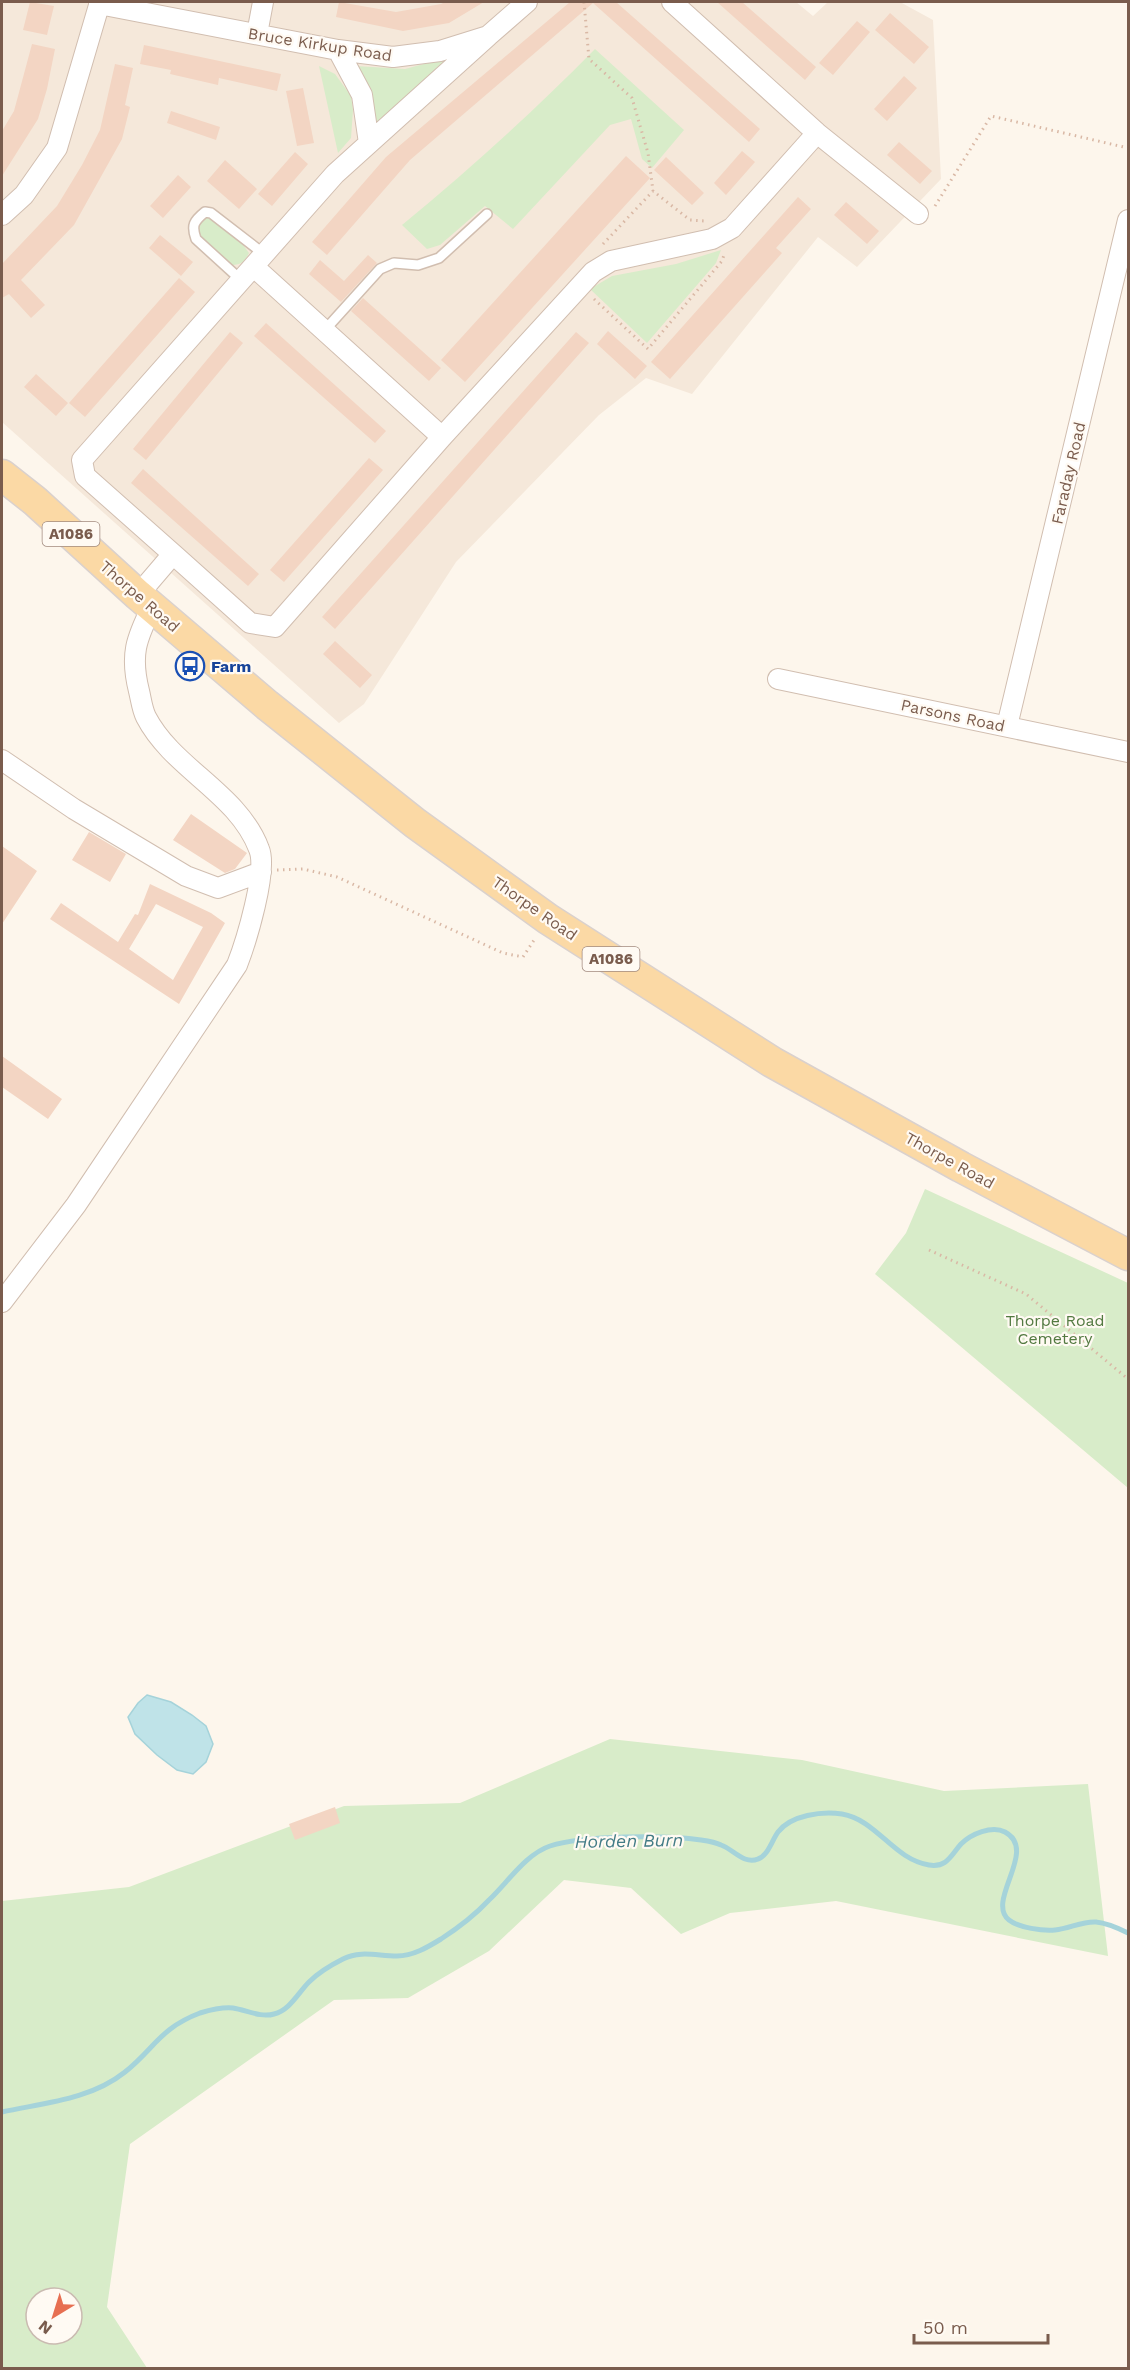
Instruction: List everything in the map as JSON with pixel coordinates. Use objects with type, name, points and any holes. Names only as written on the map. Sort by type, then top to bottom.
[{"type":"main road","name":"Thorpe Road","points":[[2,475],[35,501],[145,601],[267,705],[416,823],[548,919],[772,1062],[961,1167],[1128,1255]]},
{"type":"street","points":[[257,34],[263,2]]},
{"type":"street","name":"Bruce Kirkup Road","points":[[100,3],[338,50],[393,57],[440,51],[488,36],[527,2]]},
{"type":"street","points":[[672,2],[817,133],[918,214]]},
{"type":"street","points":[[2,215],[24,195],[57,148],[100,3]]},
{"type":"street","points":[[488,36],[335,174],[82,460],[85,476],[250,623],[275,627],[442,437],[586,279],[611,261],[712,239],[732,228],[817,133]]},
{"type":"street","points":[[338,50],[362,95],[369,143]]},
{"type":"street","name":"Faraday Road","points":[[1007,726],[1128,220]]},
{"type":"street","points":[[253,267],[442,437]]},
{"type":"street","points":[[2,1302],[76,1205],[237,965],[246,942],[261,872],[260,850],[244,823],[222,798],[161,741],[145,715],[137,683],[135,647],[145,601],[173,554]]},
{"type":"street","name":"Parsons Road","points":[[778,679],[1128,752]]},
{"type":"street","points":[[2,760],[74,808],[186,876],[218,888],[261,872]]},
{"type":"lane","points":[[204,212],[211,213],[253,267],[196,239],[192,230],[194,221],[204,212]]},
{"type":"lane","points":[[324,331],[380,269],[394,263],[418,265],[439,258],[487,214]]},
{"type":"path","points":[[584,2],[589,59],[632,98],[648,153],[653,191],[690,220],[719,221],[732,228],[722,261],[648,349],[586,279],[589,259],[653,191]]},
{"type":"path","points":[[918,214],[928,217],[991,116],[1128,148]]},
{"type":"path","points":[[261,872],[303,869],[337,877],[503,953],[523,957],[548,919]]},
{"type":"path","points":[[929,1250],[1026,1294],[1128,1379]]},
{"type":"shaded area","points":[[2,2],[796,2],[813,16],[828,2],[900,2],[933,20],[941,179],[857,267],[818,237],[692,394],[646,378],[599,415],[456,562],[364,704],[339,723],[2,422]]},
{"type":"green space","points":[[595,49],[684,130],[652,168],[642,159],[631,119],[610,125],[513,229],[485,206],[440,245],[427,249],[402,225],[501,140]]},
{"type":"green space","points":[[450,57],[377,122],[369,91],[356,66],[405,69]]},
{"type":"green space","points":[[319,66],[335,74],[351,96],[353,110],[351,138],[338,153]]},
{"type":"green space","points":[[210,217],[243,245],[249,253],[241,263],[230,265],[198,235],[198,221]]},
{"type":"green space","points":[[721,250],[716,263],[647,343],[590,289],[612,276],[676,264]]},
{"type":"green space","name":"Thorpe Road Cemetery","points":[[925,1189],[1128,1283],[1128,1488],[875,1274],[906,1233]]},
{"type":"green space","points":[[610,1739],[802,1760],[944,1791],[1088,1784],[1108,1956],[836,1901],[730,1913],[681,1934],[631,1888],[564,1880],[489,1951],[408,1998],[334,2000],[130,2144],[107,2307],[147,2368],[2,2368],[2,1901],[129,1887],[344,1806],[460,1803]]},
{"type":"water","points":[[147,1695],[171,1702],[206,1726],[213,1744],[206,1762],[193,1774],[177,1770],[135,1734],[128,1717]]},
{"type":"building","points":[[30,2],[54,6],[47,35],[23,30]]},
{"type":"building","points":[[339,2],[396,12],[445,2],[484,2],[449,23],[403,31],[336,17]]},
{"type":"building","points":[[570,2],[616,2],[760,129],[749,142],[593,3],[410,160],[327,255],[312,242],[386,157]]},
{"type":"building","points":[[717,2],[742,2],[816,67],[805,80]]},
{"type":"building","points":[[890,13],[929,47],[914,64],[875,30]]},
{"type":"building","points":[[857,21],[870,32],[833,75],[819,63]]},
{"type":"building","points":[[32,44],[55,49],[47,89],[38,119],[2,176],[2,131],[14,111]]},
{"type":"building","points":[[144,45],[281,74],[277,91],[219,78],[218,85],[170,74],[171,70],[140,64]]},
{"type":"building","points":[[115,64],[133,68],[125,105],[130,107],[122,139],[74,225],[21,280],[45,305],[31,318],[9,294],[2,298],[2,264],[57,206],[82,165],[100,130]]},
{"type":"building","points":[[904,76],[917,88],[887,121],[874,109]]},
{"type":"building","points":[[303,88],[314,143],[297,146],[286,91]]},
{"type":"building","points":[[171,111],[220,127],[216,140],[167,123]]},
{"type":"building","points":[[899,142],[932,171],[920,184],[887,155]]},
{"type":"building","points":[[742,151],[755,162],[726,195],[714,183]]},
{"type":"building","points":[[295,152],[308,164],[272,206],[258,194]]},
{"type":"building","points":[[626,156],[650,178],[465,382],[441,360]]},
{"type":"building","points":[[666,157],[704,193],[692,205],[654,170]]},
{"type":"building","points":[[225,160],[257,189],[239,209],[207,181]]},
{"type":"building","points":[[178,175],[191,187],[163,218],[150,206]]},
{"type":"building","points":[[798,197],[811,209],[776,248],[782,253],[670,379],[651,362]]},
{"type":"building","points":[[846,202],[879,231],[867,244],[834,215]]},
{"type":"building","points":[[160,235],[193,262],[181,276],[149,248]]},
{"type":"building","points":[[368,255],[377,263],[341,302],[309,274],[320,260],[344,281]]},
{"type":"building","points":[[179,278],[195,292],[85,417],[69,403]]},
{"type":"building","points":[[363,298],[441,368],[429,381],[351,311]]},
{"type":"building","points":[[266,323],[386,431],[375,443],[254,336]]},
{"type":"building","points":[[608,331],[647,366],[635,379],[597,344]]},
{"type":"building","points":[[230,332],[243,343],[146,460],[133,449]]},
{"type":"building","points":[[576,332],[589,343],[335,629],[322,617]]},
{"type":"building","points":[[36,374],[68,403],[56,416],[24,387]]},
{"type":"building","points":[[369,458],[383,470],[284,582],[270,570]]},
{"type":"building","points":[[143,469],[259,574],[248,586],[131,483]]},
{"type":"building","points":[[335,641],[372,675],[360,688],[323,654]]},
{"type":"building","points":[[191,814],[247,853],[235,869],[225,873],[173,840]]},
{"type":"building","points":[[89,832],[126,854],[110,882],[72,860]]},
{"type":"building","points":[[2,846],[37,871],[2,924]]},
{"type":"building","points":[[150,884],[211,913],[225,923],[179,1004],[50,919],[61,903],[118,942],[135,914],[138,915]],"holes":[[[156,904],[203,927],[173,980],[129,949]]]},
{"type":"building","points":[[2,1056],[62,1099],[48,1119],[2,1087]]},
{"type":"building","points":[[335,1807],[340,1823],[295,1840],[289,1824]]},
{"type":"waterway","name":"Horden Burn","points":[[2,2112],[66,2099],[97,2089],[125,2072],[175,2025],[200,2013],[229,2008],[259,2014],[274,2014],[285,2009],[316,1975],[343,1959],[363,1954],[403,1956],[426,1948],[472,1916],[533,1855],[550,1846],[565,1842],[625,1837],[686,1838],[716,1843],[743,1858],[753,1860],[764,1855],[784,1826],[799,1818],[834,1813],[854,1818],[865,1824],[895,1848],[916,1861],[929,1865],[940,1865],[948,1860],[970,1837],[988,1830],[1000,1830],[1014,1840],[1017,1851],[1003,1901],[1003,1912],[1009,1920],[1025,1927],[1050,1930],[1096,1922],[1128,1933]]},
{"type":"place","name":"Farm","points":[[190,666]]}]
